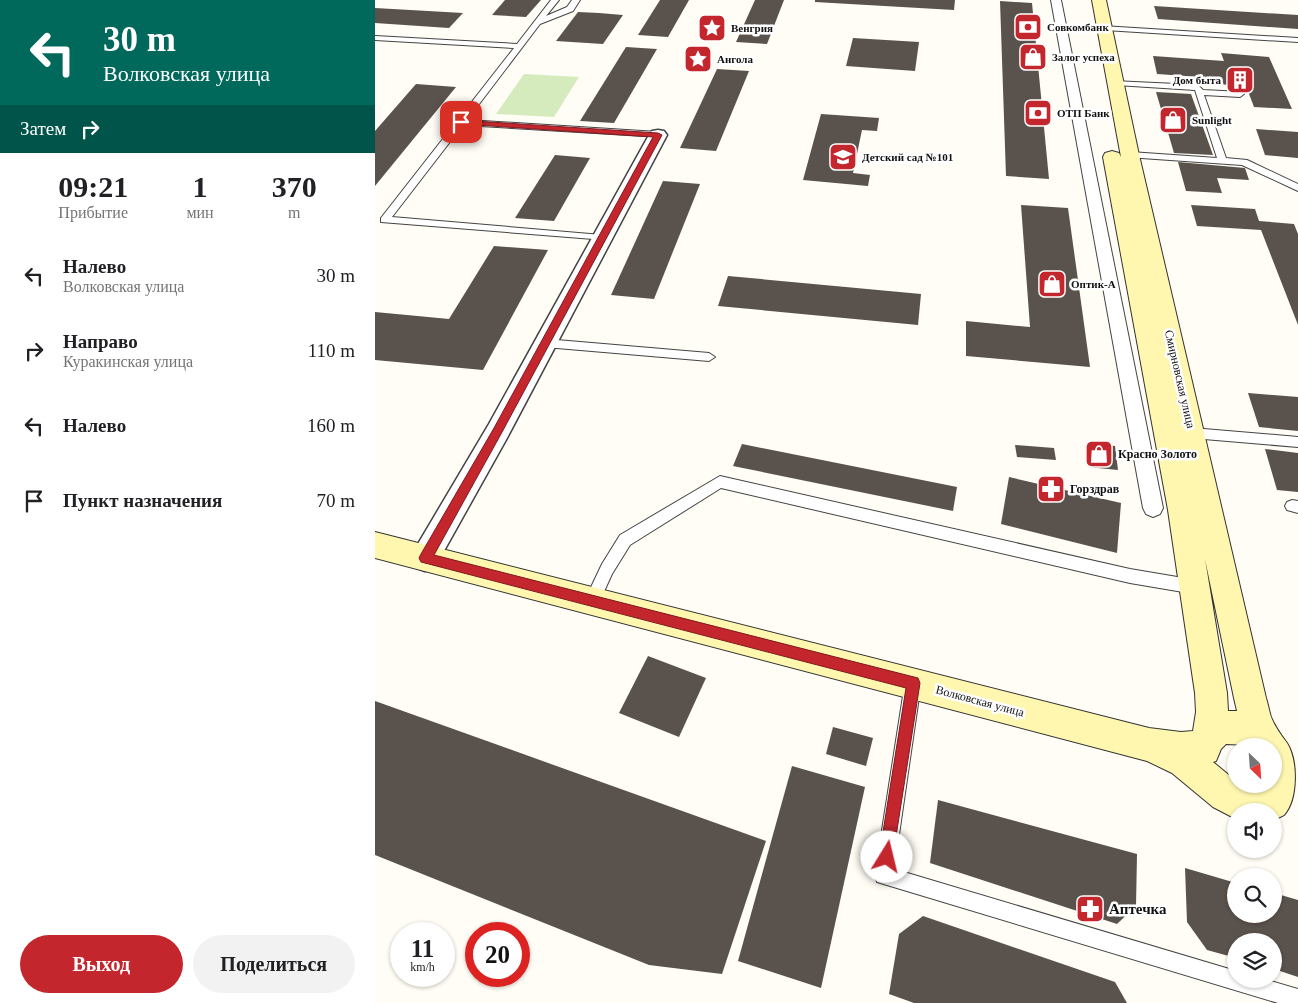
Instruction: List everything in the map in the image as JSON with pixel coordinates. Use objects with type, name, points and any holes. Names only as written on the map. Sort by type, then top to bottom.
[{"type":"main road","name":"Смирновская улица","points":[[1100,13],[1250,698],[1256,722],[1265,738]]},
{"type":"main road","name":"Смирновская улица","points":[[1100,13],[1211,694],[1212,712],[1206,741]]},
{"type":"main road","name":"Волковская улица","points":[[375,545],[913,683],[1149,746],[1184,762],[1229,798],[1243,805],[1257,807],[1269,804],[1272,793]]},
{"type":"main road","name":"Волковская улица","points":[[1149,746],[1181,748],[1206,741],[1217,729],[1229,726],[1242,727],[1255,734],[1258,738]]},
{"type":"main road","name":"Волковская улица","points":[[1206,741],[1206,767],[1217,787]]},
{"type":"street","points":[[1056,0],[1153,508]]},
{"type":"street","points":[[425,558],[493,439],[658,135]]},
{"type":"lane","points":[[555,0],[385,220],[602,238]]},
{"type":"lane","points":[[539,22],[570,9],[576,0]]},
{"type":"lane","points":[[1100,13],[1298,40]]},
{"type":"lane","points":[[1100,13],[1298,48]]},
{"type":"lane","points":[[375,38],[520,46]]},
{"type":"lane","points":[[1116,83],[1197,88],[1222,160]]},
{"type":"lane","points":[[1199,92],[1240,94]]},
{"type":"lane","points":[[461,122],[658,135]]},
{"type":"lane","points":[[1130,155],[1245,162],[1298,188]]},
{"type":"lane","points":[[545,343],[709,357]]},
{"type":"lane","points":[[1193,433],[1298,442]]},
{"type":"lane","points":[[592,602],[607,569],[625,540],[720,482],[1130,576],[1195,587]]},
{"type":"lane","points":[[913,683],[884,874],[1298,999]]},
{"type":"green space","points":[[524,74],[579,77],[554,117],[496,114]]},
{"type":"building","points":[[505,0],[541,0],[526,17],[492,15]]},
{"type":"building","points":[[660,0],[689,0],[668,37],[638,35]]},
{"type":"building","points":[[755,0],[784,0],[767,44],[736,42]]},
{"type":"building","points":[[815,0],[955,0],[954,10],[815,2]]},
{"type":"building","points":[[1000,1],[1032,3],[1049,179],[1006,176]]},
{"type":"building","points":[[1154,6],[1298,15],[1298,29],[1158,19]]},
{"type":"building","points":[[375,8],[463,13],[449,28],[375,23]]},
{"type":"building","points":[[578,12],[623,15],[603,44],[556,41]]},
{"type":"building","points":[[853,38],[919,42],[915,71],[846,66]]},
{"type":"building","points":[[626,47],[657,49],[614,123],[580,121]]},
{"type":"building","name":"Дом быта","points":[[1221,53],[1269,57],[1292,109],[1254,107],[1246,86],[1201,83],[1200,77],[1157,74],[1153,56],[1224,61]]},
{"type":"building","points":[[717,69],[749,71],[716,151],[680,148]]},
{"type":"building","points":[[416,84],[456,87],[375,186],[375,131]]},
{"type":"building","points":[[1156,92],[1191,94],[1213,155],[1174,153]]},
{"type":"building","points":[[821,114],[879,118],[877,131],[862,130],[853,173],[870,175],[868,186],[803,180]]},
{"type":"building","points":[[1256,129],[1298,132],[1298,158],[1265,155]]},
{"type":"building","points":[[555,155],[590,158],[554,221],[515,218]]},
{"type":"building","points":[[1178,162],[1245,168],[1249,180],[1217,178],[1222,193],[1186,191]]},
{"type":"building","points":[[663,181],[700,184],[654,299],[611,295]]},
{"type":"building","points":[[1021,205],[1068,208],[1090,367],[966,356],[966,321],[1030,327]]},
{"type":"building","points":[[1191,205],[1255,209],[1259,221],[1294,224],[1298,234],[1298,325],[1261,230],[1197,226]]},
{"type":"building","points":[[494,246],[548,250],[483,370],[375,360],[375,312],[449,319]]},
{"type":"building","points":[[728,276],[921,294],[918,325],[718,306]]},
{"type":"building","points":[[1248,393],[1298,397],[1298,431],[1259,427]]},
{"type":"building","points":[[1086,443],[1115,446],[1118,470],[1088,467]]},
{"type":"building","points":[[742,444],[957,487],[953,511],[733,466]]},
{"type":"building","points":[[1015,445],[1054,448],[1056,460],[1017,457]]},
{"type":"building","points":[[1265,449],[1298,453],[1298,492],[1277,490]]},
{"type":"building","points":[[1009,477],[1121,503],[1117,553],[1001,524]]},
{"type":"building","points":[[648,656],[706,678],[679,737],[619,713]]},
{"type":"building","points":[[375,701],[766,841],[722,974],[649,965],[375,855]]},
{"type":"building","points":[[833,727],[873,738],[866,766],[826,754]]},
{"type":"building","points":[[792,766],[865,787],[821,988],[738,961]]},
{"type":"building","points":[[938,800],[1137,854],[1136,906],[1117,924],[930,863]]},
{"type":"building","points":[[1185,868],[1227,880],[1227,923],[1282,923],[1282,895],[1298,900],[1298,977],[1282,972],[1282,933],[1227,933],[1227,956],[1207,950],[1187,922]]},
{"type":"building","points":[[923,916],[1115,982],[1127,1003],[914,1003],[889,994],[899,934]]},
{"type":"place","name":"Совкомбанк","points":[[1028,27]]},
{"type":"place","name":"Венгрия","points":[[712,28]]},
{"type":"place","name":"Залог успеха","points":[[1033,57]]},
{"type":"place","name":"Ангола","points":[[698,59]]},
{"type":"place","name":"Дом быта","points":[[1240,80]]},
{"type":"place","name":"ОТП Банк","points":[[1038,113]]},
{"type":"place","name":"Sunlight","points":[[1173,120]]},
{"type":"place","name":"Детский сад №101","points":[[843,157]]},
{"type":"place","name":"Оптик-А","points":[[1052,284]]},
{"type":"place","name":"Красно Золото","points":[[1099,454]]},
{"type":"place","name":"Горздрав","points":[[1051,489]]},
{"type":"place","name":"Аптечка","points":[[1090,909]]},
{"type":"route","points":[[461,122],[658,135],[498,431],[425,558],[913,683],[887,857]]}]
